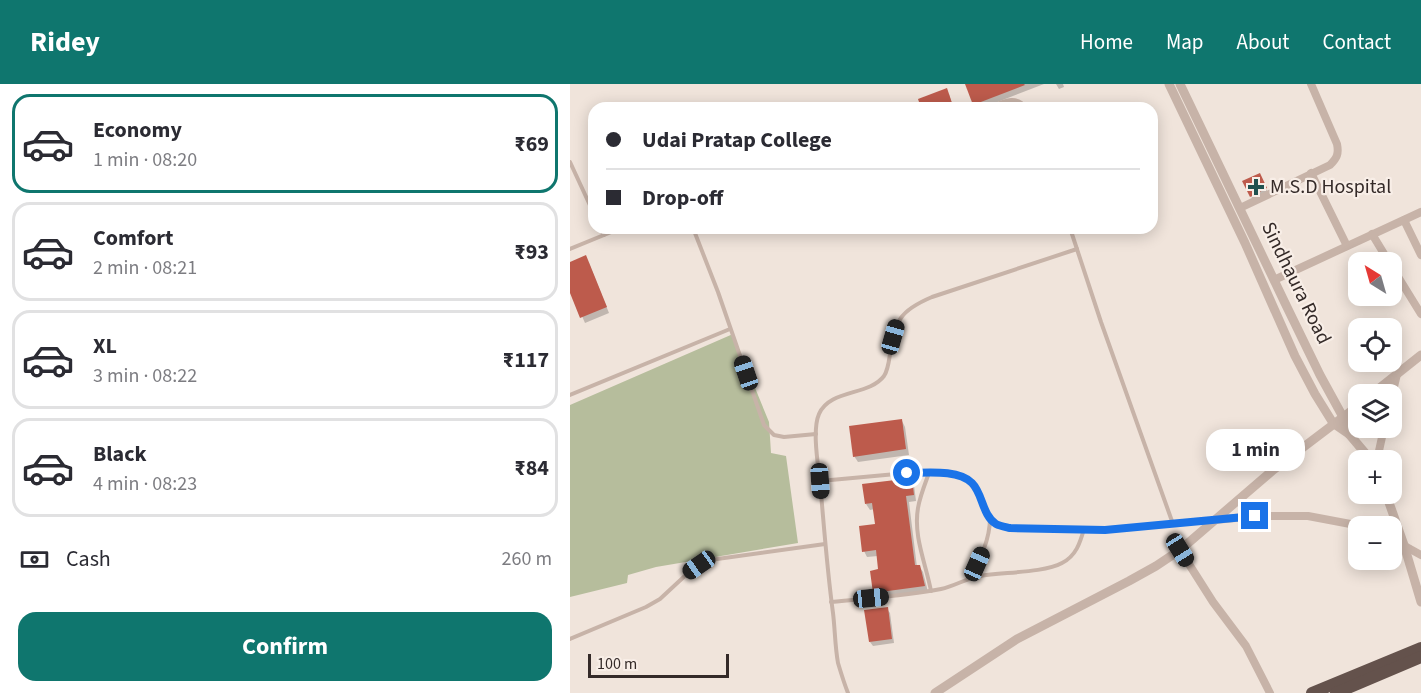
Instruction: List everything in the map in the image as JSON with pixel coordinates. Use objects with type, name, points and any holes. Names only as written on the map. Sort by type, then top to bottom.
[{"type":"highway","points":[[1312,693],[1421,648]]},
{"type":"highway","points":[[1336,693],[1421,657]]},
{"type":"street","points":[[1169,84],[1245,243],[1295,356],[1315,394],[1334,423],[1348,433]]},
{"type":"street","name":"Sindhaura Road","points":[[1180,84],[1348,431]]},
{"type":"street","points":[[1240,208],[1330,165],[1337,159],[1339,152],[1337,144],[1311,84]]},
{"type":"street","points":[[1311,173],[1347,246]]},
{"type":"street","points":[[1274,280],[1421,212]]},
{"type":"street","points":[[1404,220],[1421,255]]},
{"type":"street","points":[[1372,234],[1383,252]]},
{"type":"street","points":[[1402,283],[1421,314]]},
{"type":"street","points":[[1384,384],[1421,355]]},
{"type":"street","points":[[1395,384],[1397,374]]},
{"type":"street","points":[[935,693],[950,689],[1017,639],[1121,586],[1180,550],[1272,471],[1348,413]]},
{"type":"street","name":"Sindhaura Road","points":[[1352,438],[1363,450]]},
{"type":"street","points":[[1390,504],[1421,602]]},
{"type":"street","points":[[1215,520],[1255,516],[1308,516],[1348,524]]},
{"type":"street","points":[[1404,545],[1421,555]]},
{"type":"street","points":[[1180,550],[1213,602],[1246,646],[1270,693]]},
{"type":"lane","points":[[1005,102],[1013,99],[1022,102]]},
{"type":"lane","points":[[570,162],[588,201]]},
{"type":"lane","points":[[695,234],[764,424],[774,435],[784,437],[816,434]]},
{"type":"lane","points":[[1072,234],[1173,524]]},
{"type":"lane","points":[[570,249],[604,235]]},
{"type":"lane","points":[[848,693],[838,661],[825,544],[816,434],[819,412],[834,399],[873,384],[883,376],[887,370],[897,323],[915,304],[1077,249]]},
{"type":"lane","points":[[570,395],[731,329]]},
{"type":"lane","points":[[929,473],[920,495],[917,515],[920,546],[931,591]]},
{"type":"lane","points":[[820,481],[950,473],[972,483],[990,518],[996,524],[1010,528],[1105,530],[1215,520]]},
{"type":"lane","points":[[970,579],[988,537],[990,518]]},
{"type":"lane","points":[[831,602],[931,591],[950,587],[978,576],[1042,569],[1060,564],[1076,551],[1084,530]]},
{"type":"lane","points":[[570,639],[646,607],[660,599],[688,573],[710,560],[825,544]]},
{"type":"green space","points":[[733,334],[769,422],[771,453],[786,456],[798,543],[656,567],[628,575],[627,583],[570,597],[570,405]]},
{"type":"building","points":[[965,84],[1025,85],[981,102],[972,102]]},
{"type":"building","points":[[947,88],[952,102],[919,102],[918,99]]},
{"type":"building","points":[[1260,173],[1267,188],[1250,197],[1242,181]]},
{"type":"building","points":[[586,255],[607,307],[580,318],[570,293],[570,262]]},
{"type":"building","points":[[902,419],[906,449],[853,457],[849,426]]},
{"type":"building","points":[[912,478],[914,495],[906,496],[915,565],[920,565],[925,586],[873,593],[870,571],[878,569],[876,550],[862,552],[859,526],[875,524],[872,503],[865,504],[862,484]]},
{"type":"building","points":[[888,607],[892,639],[869,642],[864,610]]},
{"type":"place","name":"M.S.D Hospital","points":[[1256,187]]},
{"type":"route","points":[[907,473],[950,473],[965,478],[978,492],[990,518],[996,524],[1010,528],[1105,530],[1255,516]]}]
